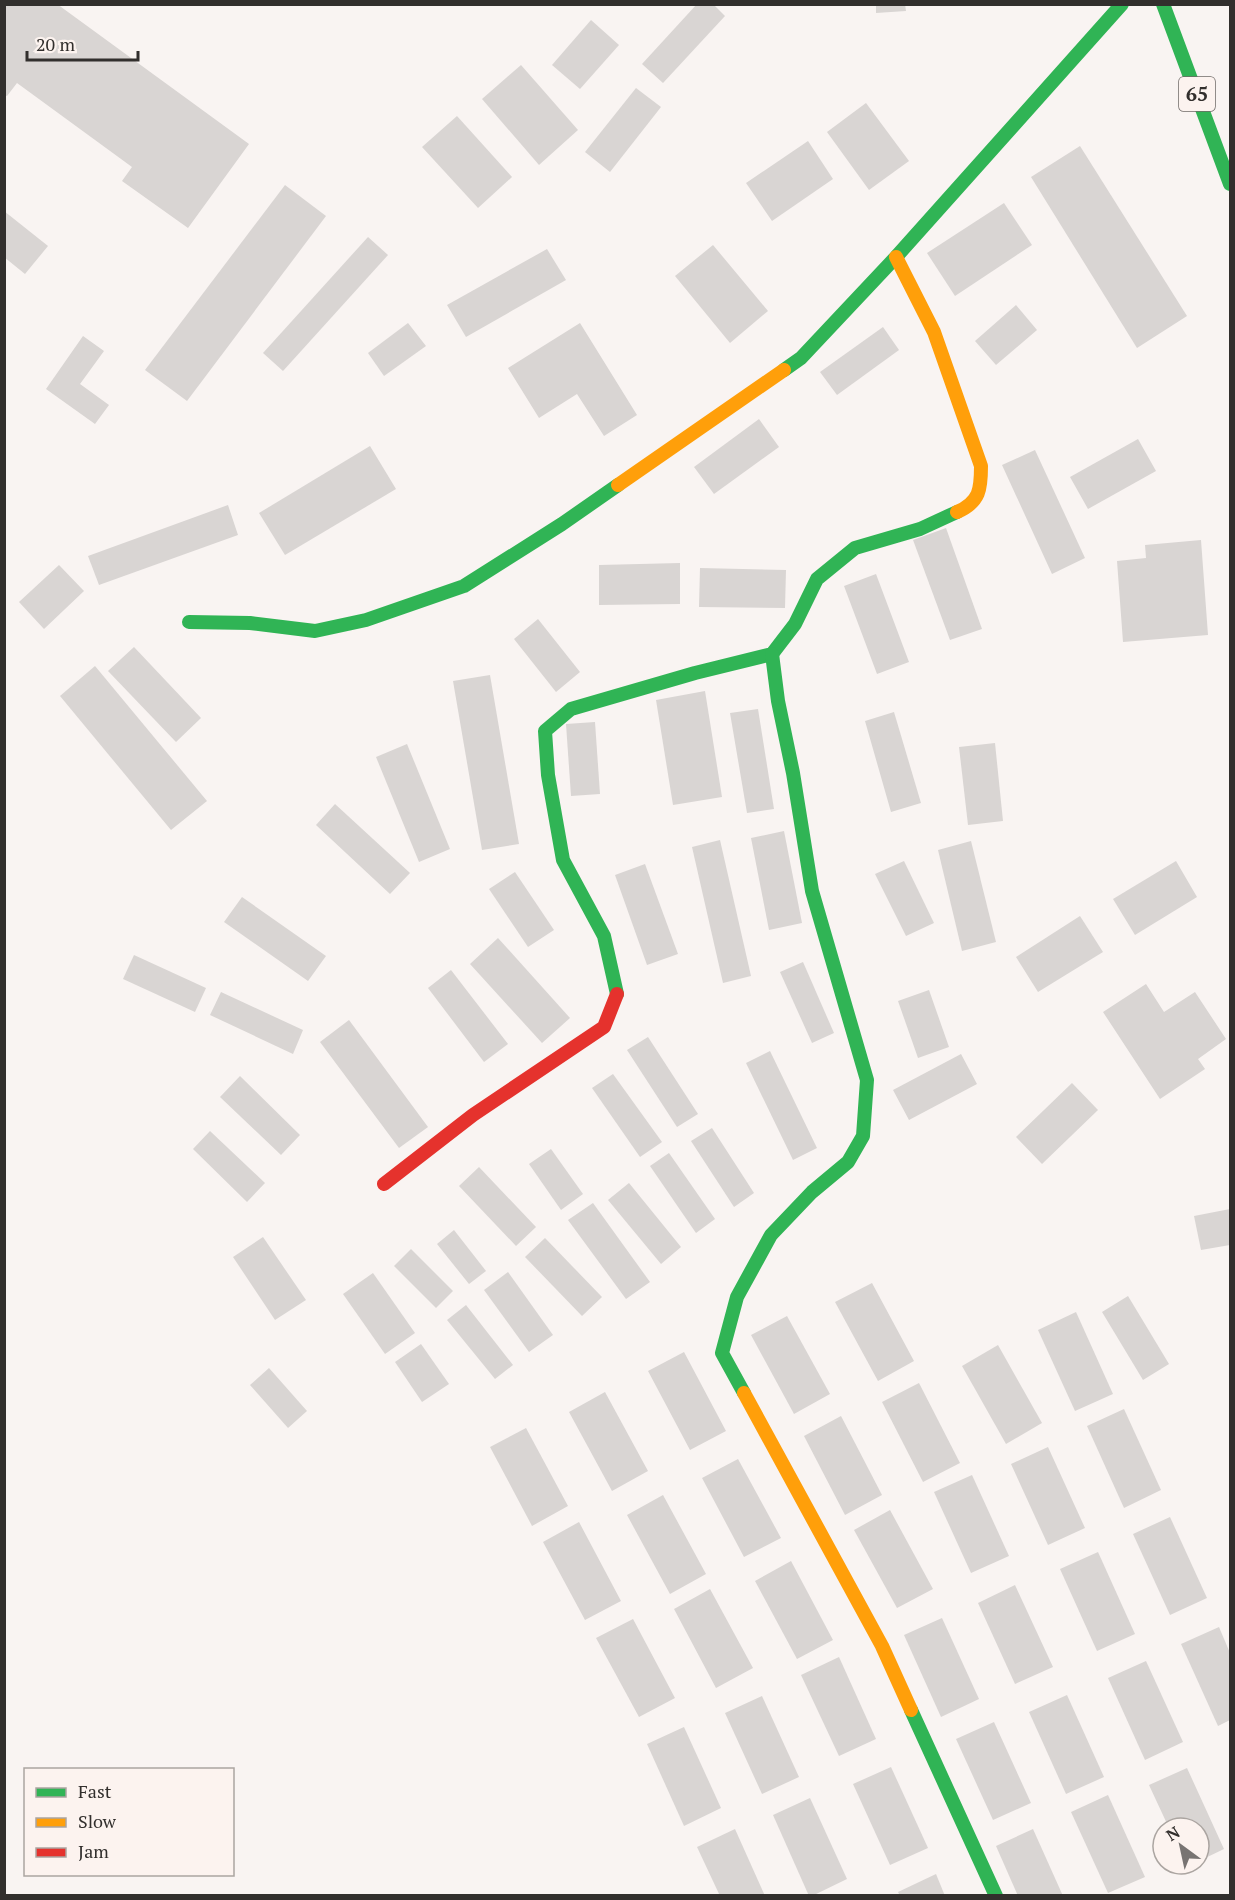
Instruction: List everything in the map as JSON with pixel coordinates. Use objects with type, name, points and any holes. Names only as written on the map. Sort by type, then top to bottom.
[{"type":"street","points":[[189,622],[250,623],[315,631],[366,620],[464,586],[562,524],[801,358],[896,257],[1122,4]]},
{"type":"street","name":"65","points":[[1163,4],[1230,184]]},
{"type":"street","points":[[384,1184],[473,1115],[604,1027],[617,996],[604,936],[563,860],[548,776],[545,731],[571,709],[684,676],[772,654],[795,624],[817,579],[855,548],[920,529],[969,507],[981,489],[981,466],[934,332],[896,257]]},
{"type":"street","points":[[772,654],[778,701],[794,773],[812,891],[867,1080],[862,1136],[848,1162],[812,1192],[771,1235],[737,1297],[722,1353],[882,1646],[996,1896]]},
{"type":"building","points":[[4,4],[57,4],[249,144],[188,228],[122,181],[132,167],[17,83],[7,96],[4,95]]},
{"type":"building","points":[[697,4],[713,4],[725,16],[663,83],[642,64]]},
{"type":"building","points":[[876,4],[905,4],[906,11],[876,13]]},
{"type":"building","points":[[591,20],[619,45],[580,89],[552,65]]},
{"type":"building","points":[[521,65],[578,130],[539,165],[482,99]]},
{"type":"building","points":[[636,88],[661,107],[610,172],[585,152]]},
{"type":"building","points":[[866,103],[909,161],[869,190],[827,132]]},
{"type":"building","points":[[457,116],[512,177],[478,208],[422,147]]},
{"type":"building","points":[[808,141],[833,179],[772,221],[746,183]]},
{"type":"building","points":[[1080,146],[1187,316],[1137,348],[1031,177]]},
{"type":"building","points":[[285,185],[326,216],[187,401],[145,370]]},
{"type":"building","points":[[1004,203],[1032,245],[955,296],[927,253]]},
{"type":"building","points":[[4,211],[48,246],[25,274],[4,257]]},
{"type":"building","points":[[368,237],[388,255],[283,371],[263,353]]},
{"type":"building","points":[[713,245],[768,311],[730,343],[675,276]]},
{"type":"building","points":[[547,249],[566,280],[466,337],[447,305]]},
{"type":"building","points":[[1016,305],[1037,330],[996,365],[975,341]]},
{"type":"building","points":[[408,323],[426,346],[384,376],[368,353]]},
{"type":"building","points":[[580,323],[637,415],[604,436],[577,394],[539,418],[508,368]]},
{"type":"building","points":[[883,327],[899,350],[837,395],[820,372]]},
{"type":"building","points":[[83,336],[104,351],[80,384],[109,405],[95,424],[46,389]]},
{"type":"building","points":[[759,419],[779,447],[714,494],[694,467]]},
{"type":"building","points":[[1138,439],[1156,471],[1088,509],[1070,477]]},
{"type":"building","points":[[370,446],[396,489],[285,555],[259,513]]},
{"type":"building","points":[[1035,450],[1085,558],[1052,574],[1002,465]]},
{"type":"building","points":[[228,505],[238,535],[99,585],[88,556]]},
{"type":"building","points":[[946,528],[982,629],[950,640],[913,540]]},
{"type":"building","points":[[1201,540],[1208,635],[1123,642],[1117,561],[1146,558],[1145,545]]},
{"type":"building","points":[[680,563],[680,604],[599,605],[599,565]]},
{"type":"building","points":[[59,565],[84,591],[44,629],[19,602]]},
{"type":"building","points":[[700,568],[786,570],[785,608],[699,607]]},
{"type":"building","points":[[876,574],[909,662],[877,674],[844,586]]},
{"type":"building","points":[[538,619],[580,672],[556,692],[514,639]]},
{"type":"building","points":[[134,647],[201,718],[176,742],[108,671]]},
{"type":"building","points":[[95,666],[207,801],[171,830],[60,696]]},
{"type":"building","points":[[490,675],[519,844],[482,850],[453,681]]},
{"type":"building","points":[[705,691],[722,797],[673,805],[656,700]]},
{"type":"building","points":[[758,709],[774,809],[747,813],[730,713]]},
{"type":"building","points":[[894,712],[921,803],[891,812],[865,721]]},
{"type":"building","points":[[595,722],[600,794],[571,796],[566,724]]},
{"type":"building","points":[[995,743],[1003,821],[968,825],[959,747]]},
{"type":"building","points":[[407,744],[450,849],[419,862],[376,757]]},
{"type":"building","points":[[335,804],[410,873],[390,894],[316,825]]},
{"type":"building","points":[[784,831],[802,923],[769,930],[751,838]]},
{"type":"building","points":[[720,840],[751,976],[723,983],[692,847]]},
{"type":"building","points":[[971,841],[996,942],[962,951],[938,850]]},
{"type":"building","points":[[904,861],[934,923],[906,936],[875,874]]},
{"type":"building","points":[[1176,861],[1197,897],[1135,935],[1113,899]]},
{"type":"building","points":[[645,864],[678,954],[647,965],[615,875]]},
{"type":"building","points":[[515,872],[554,930],[528,947],[489,889]]},
{"type":"building","points":[[242,897],[326,956],[308,981],[224,922]]},
{"type":"building","points":[[1080,916],[1103,952],[1038,992],[1016,957]]},
{"type":"building","points":[[498,938],[570,1018],[542,1043],[470,964]]},
{"type":"building","points":[[134,955],[206,988],[195,1012],[123,979]]},
{"type":"building","points":[[803,962],[834,1033],[812,1043],[780,972]]},
{"type":"building","points":[[451,970],[508,1044],[484,1062],[428,988]]},
{"type":"building","points":[[1146,984],[1164,1012],[1195,992],[1226,1039],[1198,1059],[1205,1069],[1160,1099],[1103,1012]]},
{"type":"building","points":[[929,990],[949,1047],[918,1058],[898,1001]]},
{"type":"building","points":[[221,992],[303,1030],[293,1054],[210,1015]]},
{"type":"building","points":[[349,1020],[428,1127],[399,1148],[320,1042]]},
{"type":"building","points":[[648,1037],[698,1114],[677,1127],[627,1050]]},
{"type":"building","points":[[770,1051],[817,1148],[793,1160],[746,1063]]},
{"type":"building","points":[[961,1054],[977,1084],[909,1120],[893,1090]]},
{"type":"building","points":[[613,1074],[662,1142],[640,1157],[592,1088]]},
{"type":"building","points":[[240,1076],[300,1135],[281,1155],[220,1097]]},
{"type":"building","points":[[1072,1083],[1098,1110],[1042,1164],[1016,1137]]},
{"type":"building","points":[[712,1128],[754,1193],[734,1207],[691,1141]]},
{"type":"building","points":[[210,1131],[265,1183],[247,1202],[193,1149]]},
{"type":"building","points":[[551,1149],[583,1194],[561,1210],[529,1164]]},
{"type":"building","points":[[669,1153],[715,1219],[696,1233],[650,1166]]},
{"type":"building","points":[[479,1167],[536,1227],[516,1246],[459,1186]]},
{"type":"building","points":[[629,1183],[681,1247],[661,1264],[608,1200]]},
{"type":"building","points":[[593,1203],[650,1282],[626,1299],[568,1220]]},
{"type":"building","points":[[1230,1209],[1230,1245],[1201,1250],[1194,1216]]},
{"type":"building","points":[[454,1230],[486,1271],[469,1284],[437,1244]]},
{"type":"building","points":[[263,1237],[306,1300],[275,1320],[233,1257]]},
{"type":"building","points":[[545,1238],[602,1297],[582,1316],[525,1257]]},
{"type":"building","points":[[411,1249],[453,1291],[436,1308],[394,1266]]},
{"type":"building","points":[[508,1272],[553,1335],[529,1352],[484,1290]]},
{"type":"building","points":[[373,1273],[415,1333],[385,1354],[343,1294]]},
{"type":"building","points":[[872,1283],[914,1361],[878,1381],[835,1302]]},
{"type":"building","points":[[1128,1296],[1169,1364],[1143,1380],[1102,1312]]},
{"type":"building","points":[[466,1305],[513,1365],[495,1379],[447,1320]]},
{"type":"building","points":[[1076,1312],[1113,1394],[1075,1411],[1038,1330]]},
{"type":"building","points":[[787,1316],[830,1394],[794,1414],[751,1335]]},
{"type":"building","points":[[421,1344],[449,1384],[422,1402],[395,1362]]},
{"type":"building","points":[[998,1345],[1042,1423],[1006,1444],[962,1366]]},
{"type":"building","points":[[684,1352],[726,1431],[690,1450],[648,1371]]},
{"type":"building","points":[[269,1368],[307,1411],[288,1428],[250,1385]]},
{"type":"building","points":[[919,1383],[960,1463],[923,1482],[882,1402]]},
{"type":"building","points":[[605,1392],[648,1471],[612,1491],[569,1412]]},
{"type":"building","points":[[1124,1409],[1161,1490],[1124,1508],[1087,1426]]},
{"type":"building","points":[[841,1416],[882,1495],[845,1515],[804,1436]]},
{"type":"building","points":[[526,1428],[568,1506],[532,1526],[490,1447]]},
{"type":"building","points":[[1048,1447],[1085,1528],[1048,1545],[1011,1464]]},
{"type":"building","points":[[738,1459],[781,1538],[744,1557],[702,1478]]},
{"type":"building","points":[[972,1475],[1009,1556],[971,1573],[934,1492]]},
{"type":"building","points":[[663,1495],[706,1574],[670,1594],[627,1515]]},
{"type":"building","points":[[890,1510],[933,1589],[897,1608],[854,1530]]},
{"type":"building","points":[[1170,1517],[1207,1598],[1170,1615],[1133,1534]]},
{"type":"building","points":[[579,1522],[621,1601],[585,1620],[543,1542]]},
{"type":"building","points":[[1098,1552],[1135,1634],[1097,1651],[1060,1569]]},
{"type":"building","points":[[791,1561],[833,1640],[797,1659],[755,1581]]},
{"type":"building","points":[[1015,1585],[1053,1667],[1015,1684],[978,1603]]},
{"type":"building","points":[[710,1589],[753,1668],[716,1688],[674,1609]]},
{"type":"building","points":[[942,1618],[979,1699],[941,1717],[904,1635]]},
{"type":"building","points":[[633,1619],[675,1698],[639,1717],[596,1638]]},
{"type":"building","points":[[1219,1627],[1230,1653],[1230,1720],[1218,1726],[1181,1644]]},
{"type":"building","points":[[839,1657],[876,1739],[839,1756],[801,1675]]},
{"type":"building","points":[[1146,1661],[1183,1742],[1145,1760],[1108,1678]]},
{"type":"building","points":[[1067,1695],[1104,1777],[1066,1794],[1029,1712]]},
{"type":"building","points":[[762,1696],[799,1777],[762,1794],[725,1713]]},
{"type":"building","points":[[994,1722],[1031,1803],[993,1820],[956,1739]]},
{"type":"building","points":[[684,1727],[721,1808],[684,1826],[647,1744]]},
{"type":"building","points":[[891,1767],[928,1848],[890,1865],[853,1784]]},
{"type":"building","points":[[1187,1768],[1209,1816],[1163,1816],[1149,1785]]},
{"type":"building","points":[[1108,1795],[1145,1877],[1108,1893],[1071,1812]]},
{"type":"building","points":[[810,1798],[847,1879],[812,1896],[809,1896],[773,1815]]},
{"type":"building","points":[[1211,1821],[1224,1849],[1211,1855]]},
{"type":"building","points":[[735,1829],[765,1896],[720,1896],[697,1847]]},
{"type":"building","points":[[1033,1829],[1063,1896],[1018,1896],[996,1846]]},
{"type":"building","points":[[936,1874],[945,1896],[900,1896],[898,1892]]},
{"type":"traffic: fast","points":[[784,370],[801,358],[896,257],[1122,4]]},
{"type":"traffic: fast","points":[[1163,4],[1230,184]]},
{"type":"traffic: fast","points":[[189,622],[250,623],[315,631],[366,620],[464,586],[562,524],[618,485]]},
{"type":"traffic: fast","points":[[617,994],[604,936],[563,860],[548,775],[545,731],[571,709],[695,673],[772,654],[795,624],[817,579],[855,548],[920,529],[957,512]]},
{"type":"traffic: fast","points":[[744,1393],[722,1353],[737,1297],[771,1235],[812,1192],[848,1162],[863,1136],[867,1080],[812,891],[793,773],[778,701],[772,654]]},
{"type":"traffic: fast","points":[[911,1710],[996,1896]]},
{"type":"traffic: slow","points":[[896,257],[934,332],[981,466],[978,494],[970,504],[957,512]]},
{"type":"traffic: slow","points":[[618,485],[784,370]]},
{"type":"traffic: slow","points":[[744,1393],[882,1646],[911,1710]]},
{"type":"traffic: jam","points":[[384,1184],[473,1115],[604,1027],[617,994]]}]
